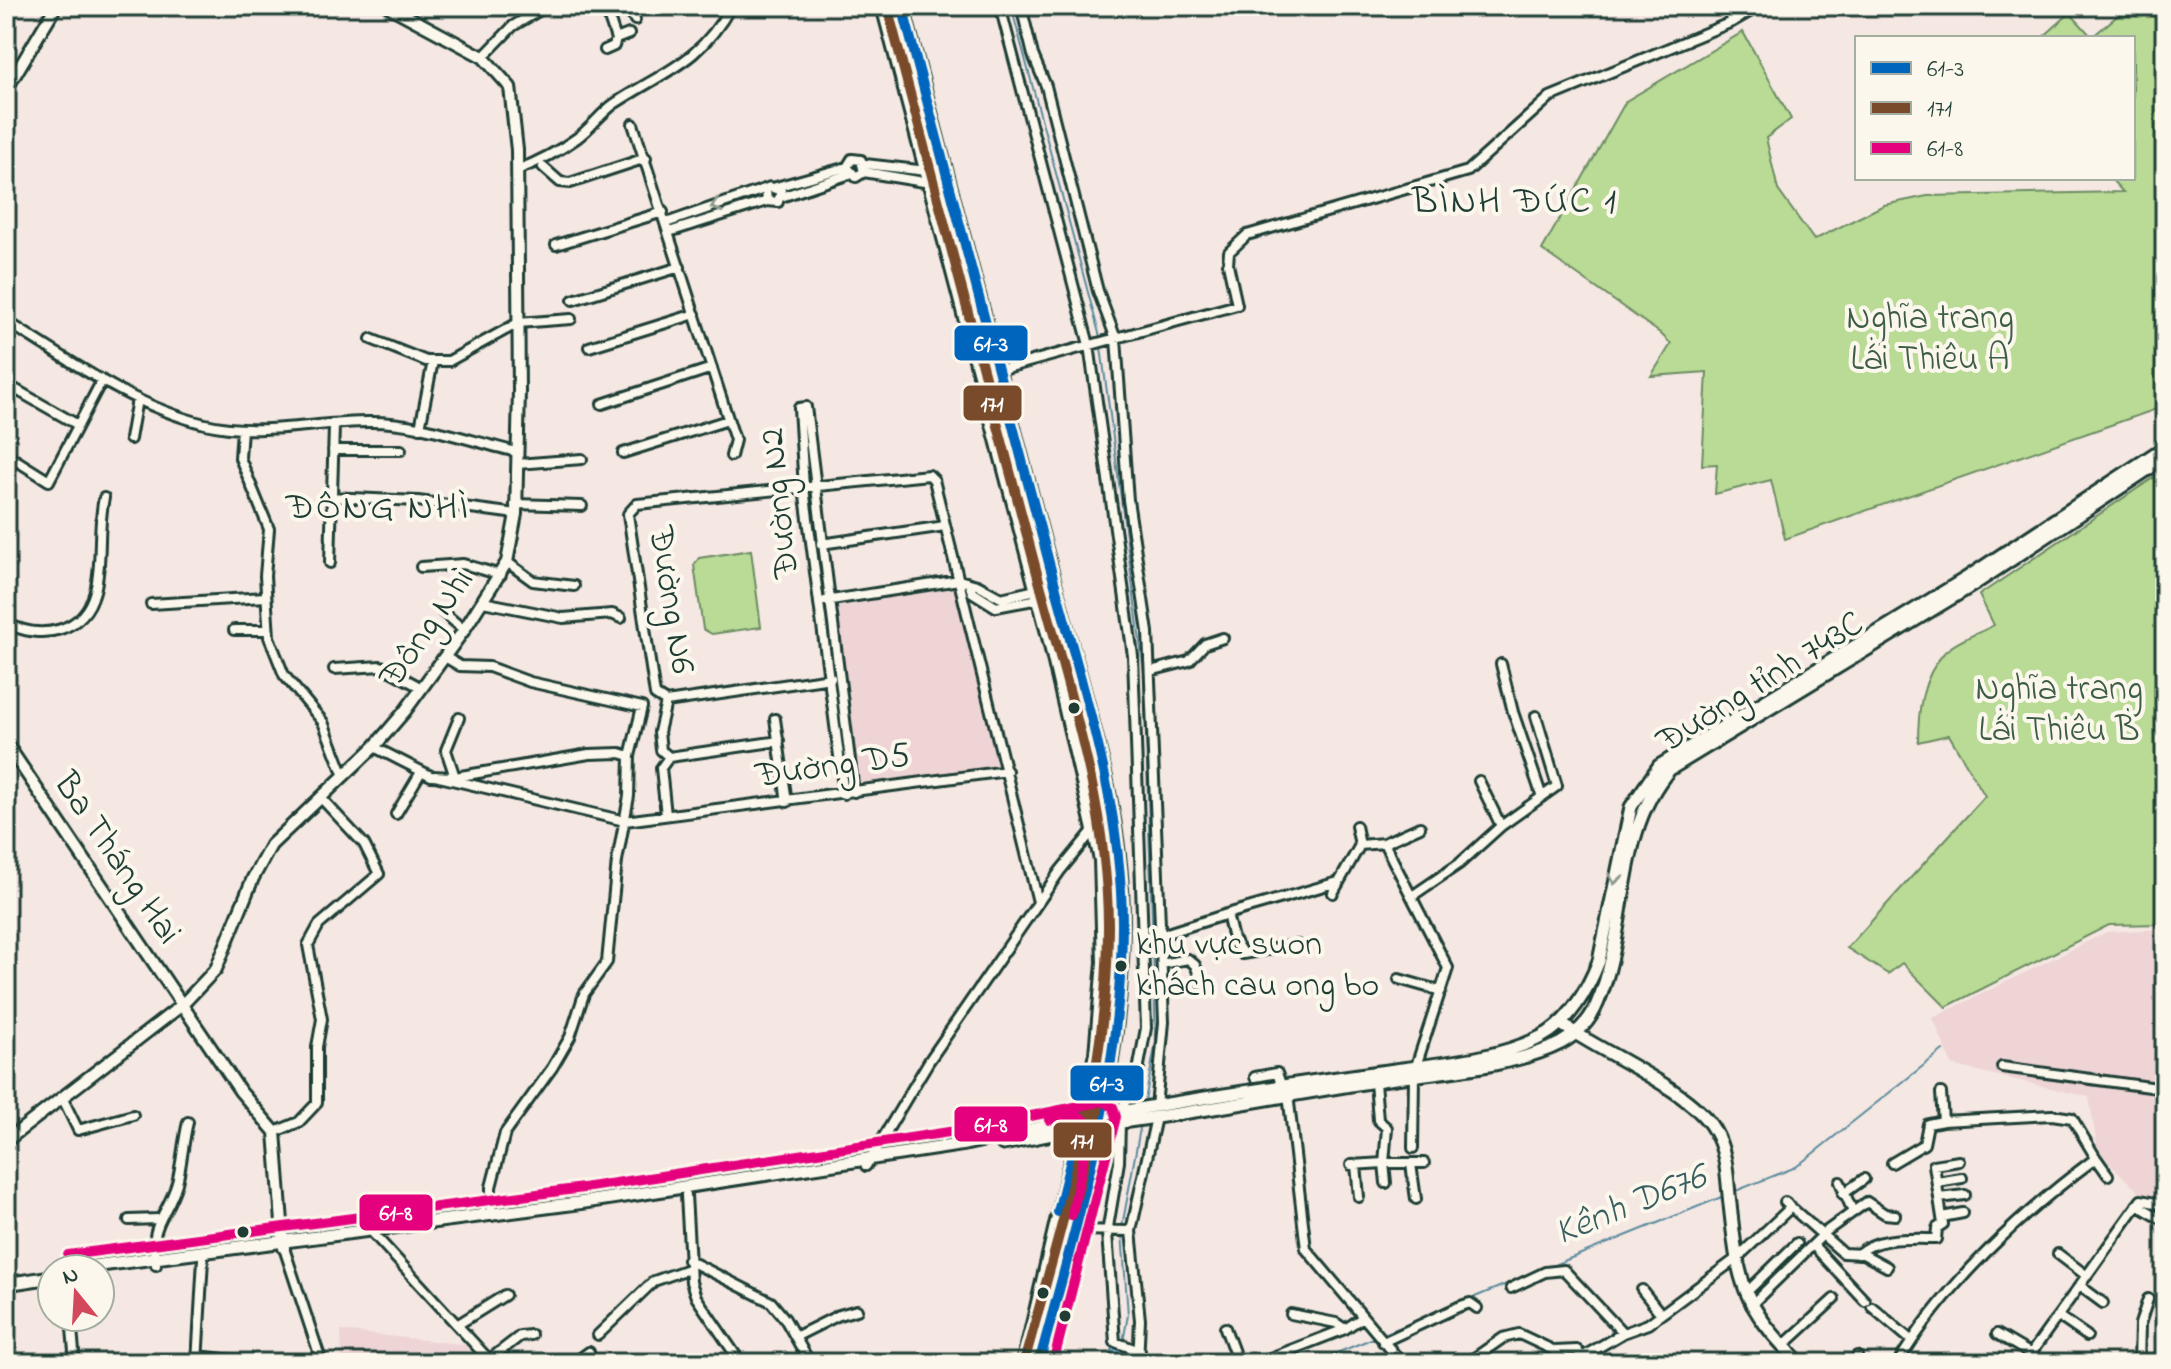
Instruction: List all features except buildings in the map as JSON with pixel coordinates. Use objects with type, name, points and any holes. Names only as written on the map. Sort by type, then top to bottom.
[{"type":"highway","points":[[883,6],[1038,595],[1095,828],[1104,912],[1103,988],[1096,1054],[1024,1363]]},
{"type":"highway","points":[[902,6],[1110,804],[1118,856],[1122,923],[1119,1008],[1105,1099],[1039,1363]]},
{"type":"highway","points":[[928,177],[946,172]]},
{"type":"highway","points":[[981,379],[999,370]]},
{"type":"highway","points":[[1097,1140],[1120,1117],[1105,1099]]},
{"type":"highway","points":[[1079,1124],[1101,1120]]},
{"type":"main road","name":"Đường tỉnh 743C","points":[[1286,1089],[1375,1082],[1527,1043],[1560,1023],[1584,994],[1599,961],[1631,807],[1659,766],[1698,740],[1896,628],[2165,447]]},
{"type":"main road","name":"Đường tỉnh 743C","points":[[1101,1120],[1540,1051],[1575,1034],[1586,1024],[1601,991],[1641,810],[1670,769],[2165,458]]},
{"type":"main road","points":[[1560,1023],[1692,1104],[1714,1130],[1725,1157],[1738,1277],[1751,1305],[1800,1363]]},
{"type":"main road","points":[[373,1234],[740,1182],[1079,1124]]},
{"type":"main road","points":[[116,1265],[686,1195],[740,1182]]},
{"type":"main road","points":[[116,1269],[155,1261],[203,1259],[284,1244]]},
{"type":"main road","points":[[6,1277],[36,1276]]},
{"type":"main road","points":[[6,1284],[36,1279]]},
{"type":"street","points":[[6,90],[10,74],[56,6]]},
{"type":"street","name":"Đông Nhì","points":[[6,1141],[182,1005],[216,969],[253,878],[271,845],[374,747],[445,657],[507,562],[515,509],[518,323],[517,170],[510,87],[483,57],[388,6]]},
{"type":"street","points":[[605,6],[616,39],[614,46],[605,50]]},
{"type":"street","points":[[626,6],[635,20]]},
{"type":"street","points":[[517,170],[538,163],[578,138],[611,106],[687,62],[711,38],[731,6]]},
{"type":"street","points":[[1000,6],[1089,345],[1133,656],[1146,1028],[1138,1071],[1120,1117],[1119,1162],[1107,1233],[1115,1342],[1140,1351]]},
{"type":"street","points":[[1021,6],[1033,55],[1046,86],[1113,339],[1128,500],[1148,632],[1164,1022],[1156,1112],[1131,1231],[1140,1351],[1138,1363]]},
{"type":"street","points":[[1726,6],[1732,22]]},
{"type":"street","points":[[999,370],[1237,305],[1228,264],[1229,252],[1247,235],[1468,171],[1550,97],[1732,22],[1760,6]]},
{"type":"street","points":[[483,57],[513,26],[544,7]]},
{"type":"street","points":[[616,39],[629,34]]},
{"type":"street","points":[[633,124],[735,440],[731,456]]},
{"type":"street","points":[[543,167],[560,182],[570,183],[646,158]]},
{"type":"street","points":[[849,171],[852,159],[864,168],[928,177]]},
{"type":"street","points":[[849,171],[856,177],[864,168]]},
{"type":"street","points":[[668,227],[766,190],[849,171]]},
{"type":"street","points":[[668,227],[767,201],[778,202],[781,197],[849,171]]},
{"type":"street","points":[[776,187],[781,197]]},
{"type":"street","points":[[766,190],[767,201]]},
{"type":"street","points":[[556,245],[663,212]]},
{"type":"street","points":[[573,300],[680,267]]},
{"type":"street","points":[[589,347],[695,314]]},
{"type":"street","points":[[371,339],[433,361],[460,358],[518,323],[571,319]]},
{"type":"street","points":[[6,321],[137,399],[205,424],[242,429],[334,426],[367,421],[420,428],[517,458],[582,459]]},
{"type":"street","points":[[420,428],[433,361]]},
{"type":"street","points":[[602,404],[712,368]]},
{"type":"street","points":[[6,454],[49,481],[102,380]]},
{"type":"street","points":[[6,384],[78,425]]},
{"type":"street","points":[[130,439],[137,399]]},
{"type":"street","name":"Đường N2","points":[[824,601],[821,544],[809,487],[806,407],[799,408],[809,487],[849,793]]},
{"type":"street","points":[[623,453],[728,420]]},
{"type":"street","points":[[330,563],[334,426]]},
{"type":"street","points":[[242,429],[240,458],[269,529],[268,630],[284,675],[323,722],[344,776]]},
{"type":"street","points":[[333,450],[401,450]]},
{"type":"street","points":[[809,487],[929,475],[934,480],[1038,902]]},
{"type":"street","name":"Đường N6","points":[[666,702],[655,695],[628,514],[637,504],[809,487]]},
{"type":"street","points":[[330,497],[515,509],[582,506]]},
{"type":"street","points":[[6,623],[30,632],[61,632],[81,616],[95,592],[98,524],[104,498]]},
{"type":"street","points":[[821,544],[945,526]]},
{"type":"street","points":[[507,562],[533,581],[574,586]]},
{"type":"street","points":[[421,567],[463,564],[501,575]]},
{"type":"street","points":[[824,601],[959,580],[970,586],[977,585],[1001,598],[1038,595]]},
{"type":"street","points":[[151,604],[266,597]]},
{"type":"street","points":[[483,602],[563,618],[612,614],[621,618]]},
{"type":"street","points":[[443,612],[464,630]]},
{"type":"street","points":[[234,630],[268,630]]},
{"type":"street","points":[[1150,671],[1189,661],[1205,644],[1223,638]]},
{"type":"street","points":[[445,657],[460,666],[489,667],[530,682],[641,704],[630,756],[607,962],[584,994],[570,1037],[505,1133],[493,1174],[491,1216]]},
{"type":"street","points":[[1501,664],[1513,712],[1542,797]]},
{"type":"street","points":[[334,669],[381,666],[420,687]]},
{"type":"street","points":[[669,757],[661,750],[659,732],[666,702],[834,678]]},
{"type":"street","points":[[1412,896],[1478,850],[1501,826],[1557,786],[1536,716]]},
{"type":"street","points":[[455,777],[446,750],[459,718]]},
{"type":"street","points":[[775,719],[787,802]]},
{"type":"street","points":[[666,815],[661,768],[669,757],[779,741]]},
{"type":"street","name":"Ba Tháng Hai","points":[[6,743],[240,1091],[276,1133]]},
{"type":"street","points":[[374,747],[421,772],[625,821]]},
{"type":"street","points":[[435,776],[455,777],[589,754],[620,753],[630,756]]},
{"type":"street","name":"Đường D5","points":[[625,821],[1007,771]]},
{"type":"street","points":[[396,814],[421,772]]},
{"type":"street","points":[[1479,781],[1501,826]]},
{"type":"street","points":[[322,799],[364,844],[379,874],[311,935],[307,954],[322,1019],[317,1047],[317,1103],[299,1122],[276,1133],[284,1244],[322,1363]]},
{"type":"street","points":[[1333,893],[1360,845],[1356,826]]},
{"type":"street","points":[[1360,845],[1384,843],[1420,827]]},
{"type":"street","points":[[868,1162],[921,1072],[1038,902],[1095,828]]},
{"type":"street","points":[[1384,843],[1448,968],[1415,1071],[1413,1148]]},
{"type":"street","points":[[1161,935],[1338,882]]},
{"type":"street","points":[[1227,914],[1233,939],[1243,954],[1297,945]]},
{"type":"street","points":[[1162,964],[1188,959],[1195,965],[1203,985],[1210,988]]},
{"type":"street","points":[[1399,979],[1441,991]]},
{"type":"street","points":[[2002,1067],[2165,1089]]},
{"type":"street","points":[[1255,1077],[1277,1073],[1286,1089],[1306,1249],[1402,1363]]},
{"type":"street","points":[[1375,1082],[1378,1121],[1387,1128],[1386,1183]]},
{"type":"street","points":[[1941,1093],[1943,1121]]},
{"type":"street","points":[[62,1097],[78,1130],[133,1115]]},
{"type":"street","points":[[1892,1163],[1924,1144],[1928,1124],[2062,1115],[2072,1118],[2108,1175]]},
{"type":"street","points":[[155,1261],[154,1230],[171,1200],[178,1179],[179,1154],[188,1122]]},
{"type":"street","points":[[1898,1363],[1912,1341],[1987,1252],[2096,1158]]},
{"type":"street","points":[[1858,1254],[1866,1246],[1899,1239],[1936,1239],[1937,1228],[1943,1224],[1934,1165],[1959,1161]]},
{"type":"street","points":[[1359,1197],[1354,1165],[1424,1163]]},
{"type":"street","points":[[1411,1164],[1416,1199]]},
{"type":"street","points":[[1937,1182],[1962,1178]]},
{"type":"street","points":[[1843,1194],[1864,1179]]},
{"type":"street","points":[[1840,1182],[1853,1212]]},
{"type":"street","points":[[686,1195],[688,1264],[696,1297],[741,1363]]},
{"type":"street","points":[[1939,1198],[1965,1195]]},
{"type":"street","points":[[2024,1363],[2141,1200],[2149,1199],[2165,1205]]},
{"type":"street","points":[[1751,1305],[1822,1237],[1867,1202],[1885,1214],[1895,1215]]},
{"type":"street","points":[[2137,1205],[2165,1221]]},
{"type":"street","points":[[1572,1363],[1623,1333],[1648,1324],[1737,1258],[1786,1207],[1843,1253],[1858,1254],[1887,1267]]},
{"type":"street","points":[[1942,1217],[1963,1213]]},
{"type":"street","points":[[129,1220],[158,1219]]},
{"type":"street","points":[[1074,1230],[1107,1233],[1131,1231]]},
{"type":"street","points":[[373,1234],[491,1361],[520,1336],[531,1335]]},
{"type":"street","points":[[1746,1293],[1797,1243]]},
{"type":"street","points":[[1813,1245],[1869,1304],[1912,1341]]},
{"type":"street","points":[[2058,1254],[2087,1276]]},
{"type":"street","points":[[203,1259],[198,1360],[259,1363]]},
{"type":"street","points":[[598,1335],[654,1281],[688,1264],[760,1293],[779,1310],[810,1363]]},
{"type":"street","points":[[1511,1288],[1545,1272],[1564,1270],[1623,1333]]},
{"type":"street","points":[[2080,1286],[2103,1303]]},
{"type":"street","points":[[1642,1290],[1661,1314]]},
{"type":"street","points":[[457,1325],[505,1295]]},
{"type":"street","points":[[1784,1345],[1834,1299]]},
{"type":"street","points":[[2139,1363],[2140,1324],[2148,1299]]},
{"type":"street","points":[[1381,1339],[1470,1303],[1477,1308]]},
{"type":"street","points":[[795,1337],[839,1315],[857,1310]]},
{"type":"street","points":[[1447,1311],[1456,1319]]},
{"type":"street","points":[[1291,1314],[1336,1323],[1345,1329]]},
{"type":"street","points":[[2058,1316],[2087,1336]]},
{"type":"street","points":[[1257,1363],[1364,1319]]},
{"type":"street","points":[[1225,1328],[1238,1363]]},
{"type":"street","points":[[72,1333],[75,1363]]},
{"type":"street","points":[[1467,1363],[1503,1338],[1519,1334],[1555,1351],[1577,1350],[1582,1357]]},
{"type":"street","points":[[1997,1334],[2031,1354]]},
{"type":"street","points":[[574,1363],[589,1352]]},
{"type":"shaded area","points":[[952,588],[957,593],[997,765],[853,784],[829,608]]},
{"type":"shaded area","points":[[2165,929],[2165,1202],[2140,1193],[2098,1152],[2089,1097],[1952,1065],[1933,1018],[2107,932]]},
{"type":"shaded area","points":[[341,1331],[469,1345],[467,1363],[342,1363]]},
{"type":"green space","name":"Nghĩa trang Lái Thiêu A","points":[[2129,6],[2165,6],[2165,406],[1785,539],[1771,480],[1715,494],[1717,464],[1702,465],[1707,372],[1651,376],[1671,344],[1660,333],[1542,250],[1626,101],[1743,32],[1791,119],[1766,138],[1778,190],[1814,240],[1884,205],[1927,196],[2123,192],[2112,180],[2135,180],[2135,36],[2093,36]]},
{"type":"green space","name":"Nghĩa trang Lái Thiêu A","points":[[2070,13],[2091,36],[2044,36]]},
{"type":"green space","name":"Nghĩa trang Lái Thiêu B","points":[[2165,470],[2165,924],[2109,925],[1946,1007],[1902,963],[1888,974],[1847,948],[1985,796],[1949,735],[1918,742],[1920,706],[1926,684],[1944,653],[1994,625],[1979,595]]},
{"type":"green space","points":[[751,550],[761,627],[712,634],[703,629],[694,565],[699,558]]},
{"type":"water","points":[[1116,1343],[1132,1347],[1129,1363],[1105,1363]]},
{"type":"waterway","points":[[1011,6],[1100,337]]},
{"type":"waterway","points":[[1101,347],[1144,672],[1156,1042],[1145,1101]]},
{"type":"waterway","name":"Kênh D676","points":[[1733,1192],[1796,1167],[1943,1050]]},
{"type":"waterway","points":[[1122,1227],[1141,1123]]},
{"type":"waterway","name":"Kênh D676","points":[[1544,1269],[1724,1196]]},
{"type":"waterway","points":[[1122,1233],[1128,1315],[1123,1342]]},
{"type":"waterway","name":"Kênh D676","points":[[1470,1299],[1531,1274]]},
{"type":"waterway","name":"Kênh D676","points":[[1381,1335],[1439,1312]]},
{"type":"waterway","name":"Kênh D676","points":[[1312,1363],[1376,1337]]},
{"type":"transit line","name":"61-3","points":[[902,6],[1096,737],[1115,830],[1120,877],[1120,980],[1106,1091],[1082,1201],[1039,1363]]},
{"type":"transit line","name":"171","points":[[888,10],[1071,695],[1092,785],[1106,877],[1106,978],[1092,1089],[1069,1198],[1025,1359]]},
{"type":"transit line","name":"61-3","points":[[1058,1212],[1092,1074]]},
{"type":"transit line","name":"171","points":[[1072,1215],[1106,1077]]},
{"type":"transit line","name":"61-8","points":[[83,1253],[583,1188],[962,1130],[1104,1101],[1113,1107],[1116,1117],[1053,1363]]},
{"type":"transit line","name":"61-8","points":[[1049,1120],[1078,1115],[1090,1125],[1072,1215]]},
{"type":"place","name":"khu vực suon khách cau ong bo","points":[[1121,966]]},
{"type":"district","name":"BÌNH ĐỨC 1","points":[[1515,203]]},
{"type":"district","name":"ĐÔNG NHÌ","points":[[378,509]]}]
